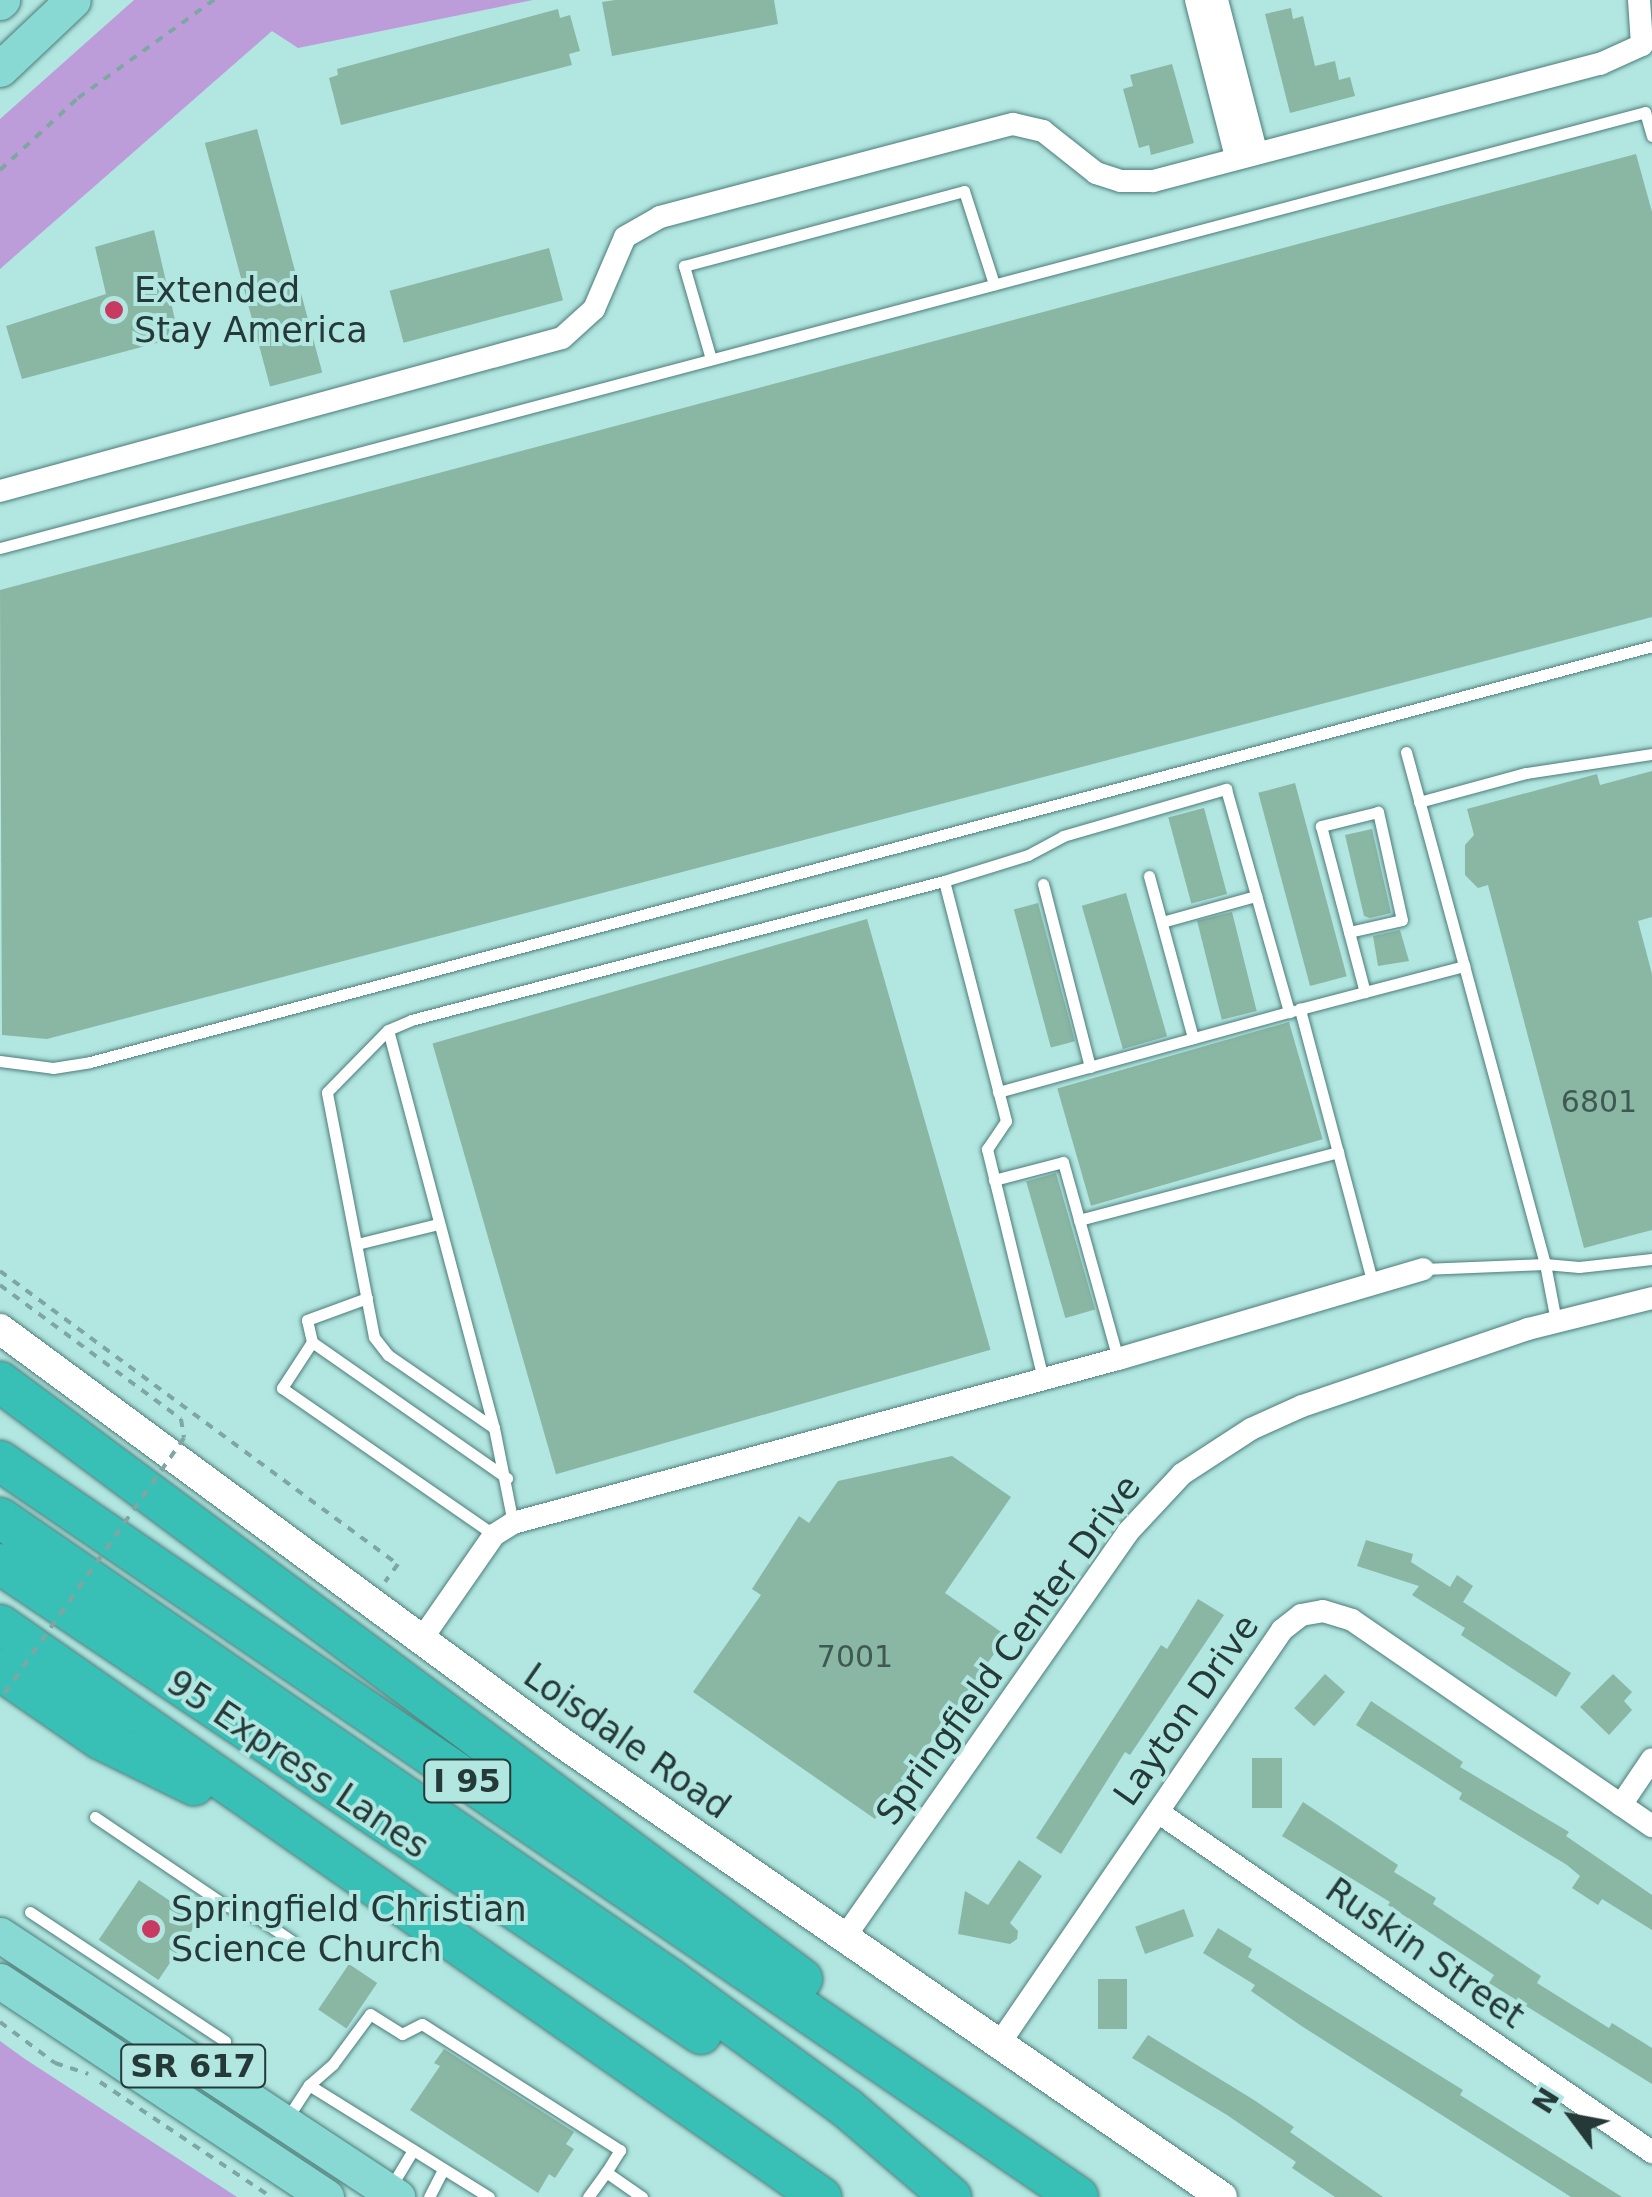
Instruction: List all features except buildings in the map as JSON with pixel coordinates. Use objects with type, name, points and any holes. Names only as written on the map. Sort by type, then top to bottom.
[{"type":"highway","points":[[0,1382],[777,1959],[935,2099]]},
{"type":"highway","name":"I 95","points":[[0,1461],[1078,2197]]},
{"type":"highway","points":[[0,1518],[686,1991],[847,2108],[949,2197]]},
{"type":"highway","name":"95 Express Lanes","points":[[0,1564],[949,2197]]},
{"type":"highway","points":[[0,1625],[821,2197]]},
{"type":"highway","points":[[0,1670],[100,1739],[296,1834]]},
{"type":"main road","points":[[0,69],[73,0]]},
{"type":"main road","name":"Loisdale Road","points":[[0,1329],[421,1640],[844,1938],[1222,2197]]},
{"type":"main road","name":"SR 617","points":[[0,1935],[391,2195]]},
{"type":"main road","points":[[4,1998],[34,1959]]},
{"type":"main road","name":"SR 617","points":[[4,1998],[326,2197]]},
{"type":"street","points":[[1196,0],[1222,62],[1246,154]]},
{"type":"street","points":[[1217,0],[1222,62]]},
{"type":"street","points":[[0,491],[562,338],[594,309],[624,237],[660,216],[1013,124],[1043,131],[1086,168],[1120,181],[1153,181],[1600,64],[1642,46],[1640,0]]},
{"type":"street","points":[[421,1640],[504,1529],[1118,1359],[1423,1269]]},
{"type":"street","name":"Springfield Center Drive","points":[[844,1938],[1128,1532],[1182,1474],[1251,1429],[1302,1406],[1556,1321],[1652,1298]]},
{"type":"street","name":"Layton Drive","points":[[999,2044],[1282,1630],[1301,1614],[1323,1611],[1352,1620],[1652,1826]]},
{"type":"street","points":[[1621,1805],[1652,1759]]},
{"type":"street","name":"Ruskin Street","points":[[1158,1812],[1652,2152]]},
{"type":"lane","points":[[0,548],[1645,112],[1652,136]]},
{"type":"lane","points":[[712,358],[684,266],[964,191],[994,284]]},
{"type":"lane","points":[[0,1061],[53,1068],[90,1062],[1652,646]]},
{"type":"lane","points":[[1406,752],[1546,1264],[1556,1321]]},
{"type":"lane","points":[[1420,802],[1526,773],[1652,754]]},
{"type":"lane","points":[[494,1428],[388,1355],[374,1337],[327,1092],[388,1030],[410,1020],[944,882],[1028,855],[1062,836],[1226,789],[1338,1152],[1373,1284]]},
{"type":"lane","points":[[1349,932],[1402,920],[1378,812],[1321,826],[1349,932],[1365,992]]},
{"type":"lane","points":[[1149,876],[1193,1038]]},
{"type":"lane","points":[[944,882],[1006,1121],[986,1150],[1043,1379]]},
{"type":"lane","points":[[1043,884],[1090,1067]]},
{"type":"lane","points":[[1162,922],[1256,896]]},
{"type":"lane","points":[[998,1092],[1464,966]]},
{"type":"lane","points":[[388,1030],[506,1478],[504,1529]]},
{"type":"lane","points":[[1079,1220],[1338,1152]]},
{"type":"lane","points":[[994,1180],[1063,1162],[1118,1359]]},
{"type":"lane","points":[[357,1244],[438,1224]]},
{"type":"lane","points":[[1423,1269],[1546,1264],[1578,1267],[1652,1259]]},
{"type":"lane","points":[[367,1298],[307,1320],[312,1342],[506,1478]]},
{"type":"lane","points":[[312,1342],[282,1388],[504,1529]]},
{"type":"lane","points":[[95,1817],[226,1905],[292,1940]]},
{"type":"lane","points":[[30,1912],[225,2041]]},
{"type":"lane","points":[[34,1959],[58,1931]]},
{"type":"lane","points":[[158,2042],[179,2011]]},
{"type":"lane","points":[[282,2125],[309,2085],[333,2064],[370,2014],[402,2034],[422,2024],[620,2150],[588,2197]]},
{"type":"lane","points":[[309,2085],[489,2197]]},
{"type":"lane","points":[[391,2195],[413,2150]]},
{"type":"lane","points":[[429,2197],[444,2169]]},
{"type":"lane","points":[[606,2172],[642,2197]]},
{"type":"path","points":[[0,170],[78,98],[214,0]]},
{"type":"path","points":[[0,1286],[180,1419],[184,1438],[0,1700]]},
{"type":"path","points":[[4,1998],[55,2063],[89,2074],[270,2197]]},
{"type":"shaded area","points":[[134,0],[533,0],[298,48],[272,31],[0,269],[0,119]]},
{"type":"shaded area","points":[[0,2041],[25,2059],[237,2197],[0,2197]]},
{"type":"place","name":"Extended Stay America","points":[[114,310]]},
{"type":"place","name":"Springfield Christian Science Church","points":[[151,1929]]}]
